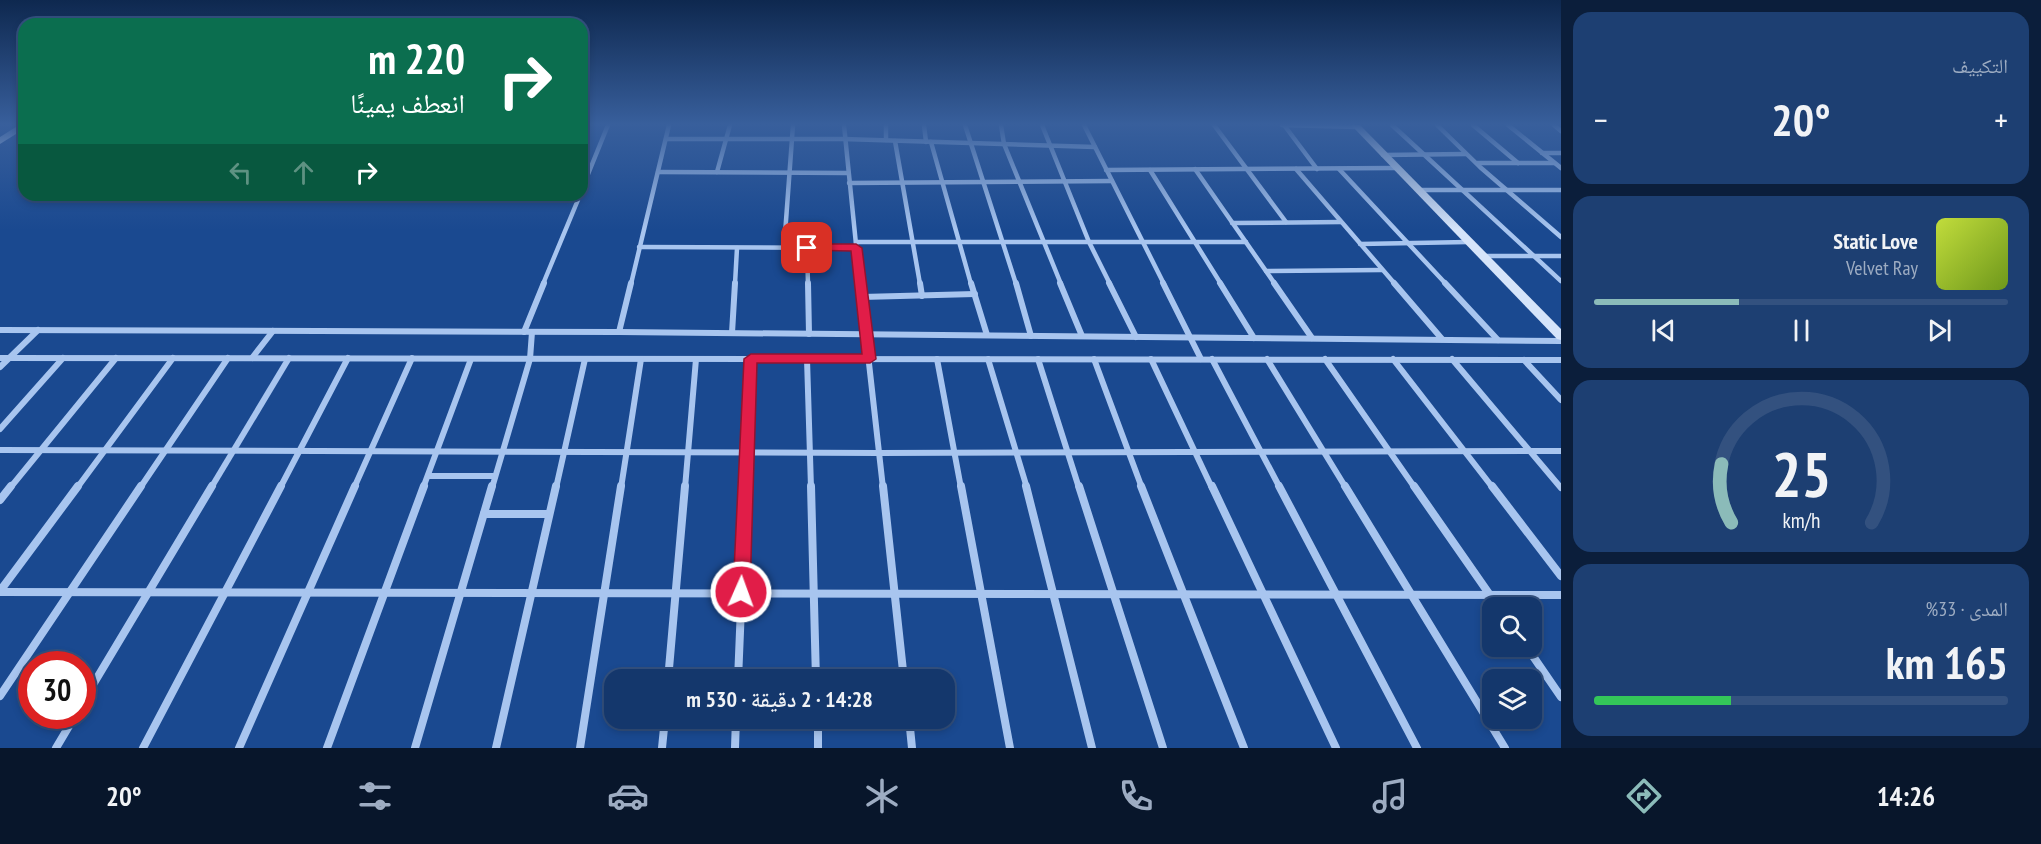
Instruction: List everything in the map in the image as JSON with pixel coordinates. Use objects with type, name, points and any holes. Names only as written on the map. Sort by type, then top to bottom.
[{"type":"main road","points":[[1387,160],[1561,339]]},
{"type":"street","points":[[588,174],[594,160]]},
{"type":"street","points":[[619,332],[661,160]]},
{"type":"street","points":[[717,172],[720,160]]},
{"type":"street","points":[[784,248],[791,160]]},
{"type":"street","points":[[846,160],[903,669]]},
{"type":"street","points":[[899,160],[922,296]]},
{"type":"street","points":[[934,160],[987,335]]},
{"type":"street","points":[[977,160],[1004,242],[1031,336]]},
{"type":"street","points":[[1011,160],[1082,336]]},
{"type":"street","points":[[1054,160],[1089,242],[1136,337]]},
{"type":"street","points":[[1101,160],[1201,359]]},
{"type":"street","points":[[1239,160],[1286,222]]},
{"type":"street","points":[[1310,160],[1317,169]]},
{"type":"street","points":[[1431,160],[1561,281]]},
{"type":"street","points":[[1473,160],[1561,237]]},
{"type":"street","points":[[1514,160],[1518,163]]},
{"type":"street","points":[[1550,160],[1561,168]]},
{"type":"street","points":[[1476,163],[1554,163]]},
{"type":"street","points":[[1106,170],[1395,168]]},
{"type":"street","points":[[1296,169],[1442,339]]},
{"type":"street","points":[[1339,169],[1498,340]]},
{"type":"street","points":[[1150,170],[1254,338]]},
{"type":"street","points":[[1195,170],[1312,338]]},
{"type":"street","points":[[658,172],[848,173]]},
{"type":"street","points":[[849,183],[1112,181]]},
{"type":"street","points":[[1417,190],[1561,190]]},
{"type":"street","points":[[415,748],[530,359],[528,332],[578,201]]},
{"type":"street","points":[[1232,223],[1341,222]]},
{"type":"street","points":[[639,247],[807,248],[914,241],[1246,242]]},
{"type":"street","points":[[1360,244],[1468,242]]},
{"type":"street","points":[[732,333],[737,248]]},
{"type":"street","points":[[807,248],[809,334]]},
{"type":"street","points":[[1482,256],[1561,256]]},
{"type":"street","points":[[1266,271],[1382,270]]},
{"type":"street","points":[[862,297],[975,294]]},
{"type":"street","points":[[0,330],[1561,339]]},
{"type":"street","points":[[0,367],[39,330]]},
{"type":"street","points":[[252,358],[273,331]]},
{"type":"street","points":[[0,358],[1561,360]]},
{"type":"street","points":[[0,429],[63,358]]},
{"type":"street","points":[[0,500],[116,358]]},
{"type":"street","points":[[0,591],[173,358]]},
{"type":"street","points":[[0,696],[228,358]]},
{"type":"street","points":[[96,680],[289,358]]},
{"type":"street","points":[[143,748],[348,358]]},
{"type":"street","points":[[239,748],[412,358]]},
{"type":"street","points":[[327,748],[471,359]]},
{"type":"street","points":[[496,748],[585,359]]},
{"type":"street","points":[[580,748],[641,359]]},
{"type":"street","points":[[669,669],[696,359]]},
{"type":"street","points":[[738,669],[751,359]]},
{"type":"street","points":[[807,359],[816,669]]},
{"type":"street","points":[[937,359],[1010,748]]},
{"type":"street","points":[[988,359],[1018,453],[1092,748]]},
{"type":"street","points":[[1038,359],[1163,748]]},
{"type":"street","points":[[1094,359],[1128,453],[1245,748]]},
{"type":"street","points":[[1151,359],[1336,748]]},
{"type":"street","points":[[1212,359],[1417,748]]},
{"type":"street","points":[[1267,359],[1505,748]]},
{"type":"street","points":[[1325,359],[1492,597]]},
{"type":"street","points":[[1393,359],[1561,576]]},
{"type":"street","points":[[1452,360],[1561,488]]},
{"type":"street","points":[[1524,360],[1561,400]]},
{"type":"street","points":[[0,450],[879,453],[1561,451]]},
{"type":"street","points":[[428,476],[495,476]]},
{"type":"street","points":[[484,514],[549,514]]},
{"type":"street","points":[[0,591],[1561,595]]},
{"type":"street","points":[[1534,657],[1561,697]]},
{"type":"street","points":[[56,748],[67,729]]},
{"type":"street","points":[[662,748],[664,729]]},
{"type":"street","points":[[735,748],[736,729]]},
{"type":"street","points":[[818,729],[819,748]]},
{"type":"street","points":[[910,729],[912,748]]},
{"type":"route","points":[[741,592],[751,359],[870,359],[856,248],[807,248]]}]
